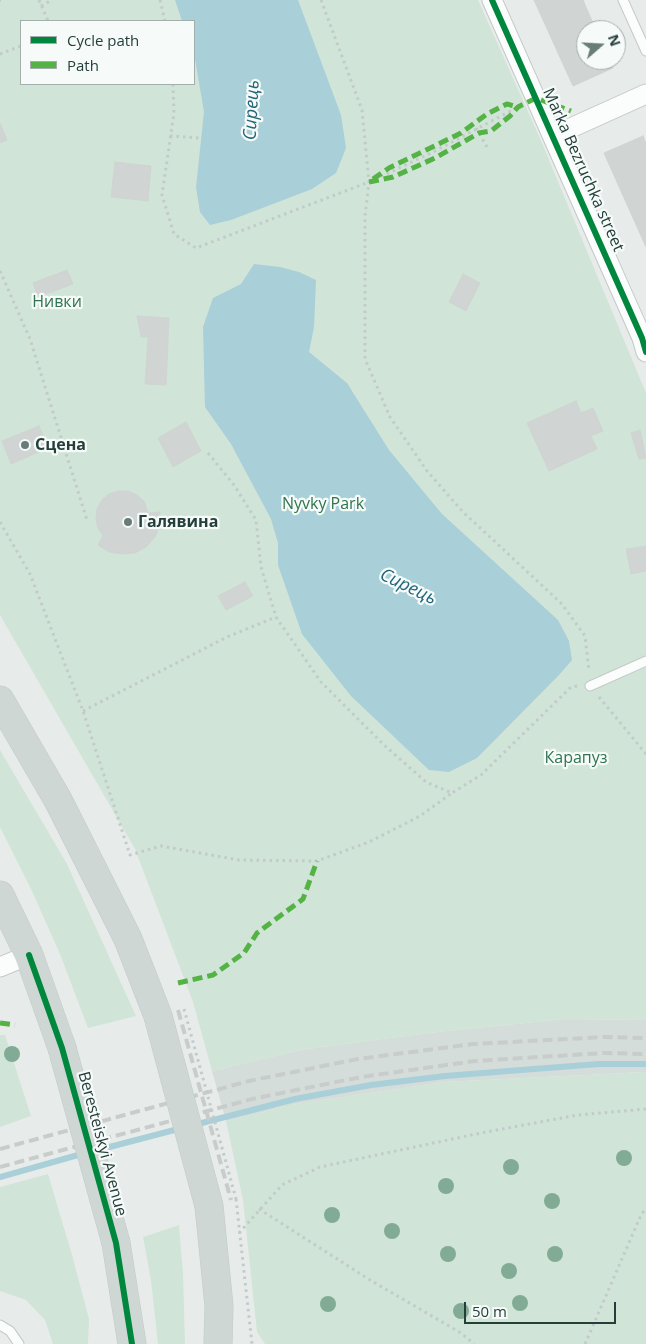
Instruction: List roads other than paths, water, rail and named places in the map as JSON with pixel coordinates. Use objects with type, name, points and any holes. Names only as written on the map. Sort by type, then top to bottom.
[{"type":"main road","points":[[0,700],[58,800],[124,930],[158,1016],[209,1206],[219,1306],[218,1344]]},
{"type":"main road","name":"Beresteiskyi Avenue","points":[[0,895],[29,955],[62,1048],[116,1243],[132,1344]]},
{"type":"street","name":"Marka Bezruchka street","points":[[492,0],[644,342]]},
{"type":"street","points":[[553,136],[646,94]]},
{"type":"street","points":[[0,966],[29,955]]},
{"type":"lane","points":[[623,0],[646,52]]},
{"type":"lane","points":[[590,686],[646,661]]},
{"type":"lane","points":[[0,1325],[10,1332],[19,1344]]},
{"type":"lane","points":[[0,1333],[10,1332]]},
{"type":"water","name":"Сирець","points":[[175,0],[298,0],[341,115],[346,148],[336,173],[312,189],[231,220],[210,225],[200,212],[196,187],[204,112],[195,59],[195,20],[182,20]]},
{"type":"water","name":"Сирець","points":[[254,264],[280,267],[299,272],[316,280],[314,327],[309,352],[347,383],[389,450],[442,514],[558,620],[569,641],[572,660],[559,675],[477,758],[449,772],[429,770],[351,696],[302,634],[278,565],[278,543],[271,519],[231,444],[205,407],[203,327],[213,298],[241,284]]},
{"type":"waterway","points":[[194,1125],[295,1099],[371,1085],[445,1076],[599,1064],[646,1064]]},
{"type":"waterway","points":[[98,1150],[182,1128]]},
{"type":"waterway","points":[[0,1177],[85,1153]]},
{"type":"railway","points":[[178,1010],[231,1200]]},
{"type":"railway","points":[[163,1014],[216,1204]]},
{"type":"railway","points":[[0,1149],[249,1081],[358,1059],[473,1044],[604,1037],[646,1038]]},
{"type":"railway","points":[[0,1167],[252,1099],[361,1077],[475,1061],[604,1053],[646,1054]]},
{"type":"place","name":"Сцена","points":[[25,445]]},
{"type":"place","name":"Галявина","points":[[128,522]]},
{"type":"park label","name":"Нивки","points":[[57,302]]},
{"type":"park label","name":"Nyvky Park","points":[[323,504]]},
{"type":"park label","name":"Карапуз","points":[[576,758]]}]
